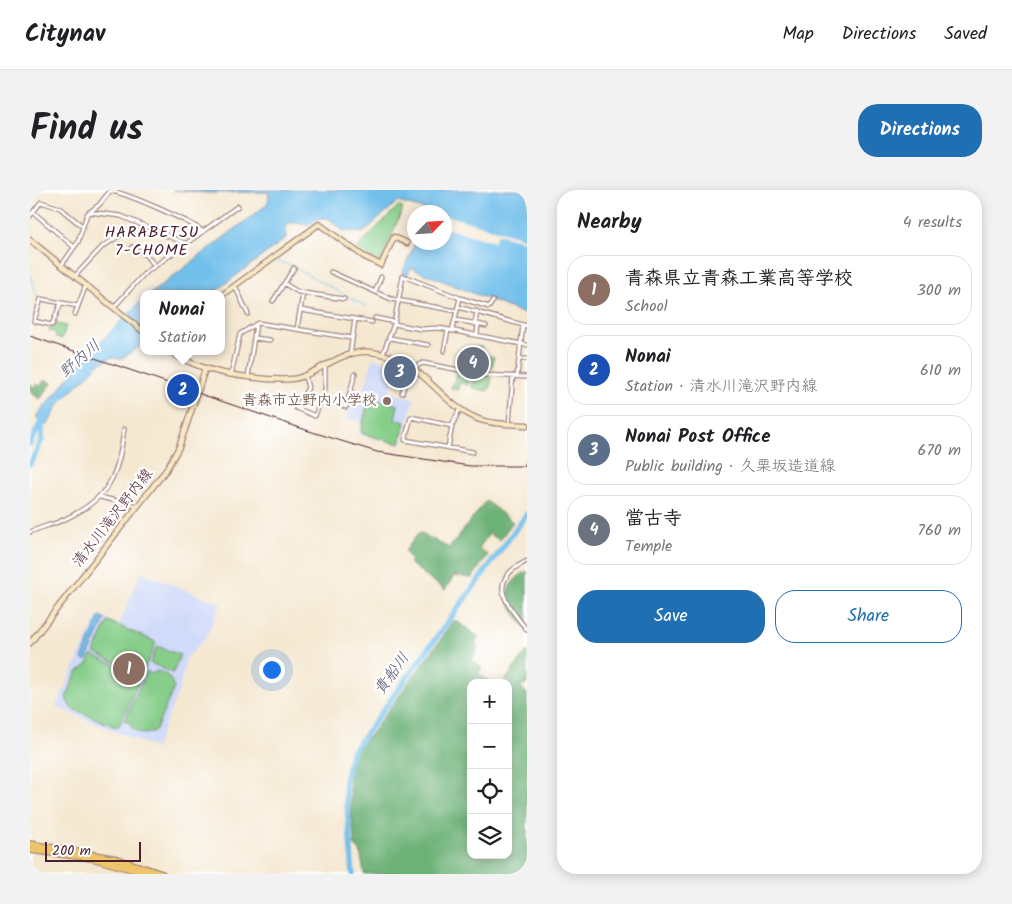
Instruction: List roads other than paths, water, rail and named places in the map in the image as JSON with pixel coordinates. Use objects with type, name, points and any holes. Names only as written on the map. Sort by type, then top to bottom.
[{"type":"highway","points":[[30,844],[118,859],[162,874]]},
{"type":"highway","points":[[30,850],[92,858],[149,874]]},
{"type":"main road","points":[[225,293],[319,224],[363,256],[381,265],[394,237],[407,243]]},
{"type":"main road","points":[[30,240],[140,329]]},
{"type":"main road","points":[[178,355],[205,369],[231,375],[282,380],[305,376],[350,355],[364,352],[383,355],[412,366],[460,408],[479,420],[527,425]]},
{"type":"main road","points":[[198,391],[205,369]]},
{"type":"main road","name":"清水川滝沢野内線","points":[[30,643],[174,458],[196,397]]},
{"type":"street","points":[[61,266],[74,247],[89,212],[99,205],[110,191],[170,214],[198,227],[203,232]]},
{"type":"street","points":[[74,247],[31,214],[41,202],[60,208],[82,226]]},
{"type":"street","points":[[114,307],[144,274],[238,206]]},
{"type":"street","points":[[89,212],[92,214],[121,216],[187,244]]},
{"type":"street","points":[[74,276],[102,247],[125,232]]},
{"type":"street","points":[[132,247],[148,256],[155,266]]},
{"type":"street","points":[[273,302],[294,268]]},
{"type":"street","points":[[331,272],[398,300],[457,312]]},
{"type":"street","points":[[383,355],[395,323],[403,276],[460,298],[490,307],[493,301]]},
{"type":"street","points":[[375,292],[381,278]]},
{"type":"street","points":[[285,284],[303,293],[344,299]]},
{"type":"street","points":[[76,314],[86,285]]},
{"type":"street","points":[[234,286],[248,314]]},
{"type":"street","points":[[297,329],[303,293]]},
{"type":"street","points":[[452,331],[460,298]]},
{"type":"street","points":[[61,303],[52,325],[34,321],[41,299],[78,306]]},
{"type":"street","points":[[458,307],[525,325],[520,345],[509,424]]},
{"type":"street","points":[[301,310],[372,322]]},
{"type":"street","points":[[476,336],[477,311]]},
{"type":"street","points":[[375,318],[527,346]]},
{"type":"street","points":[[350,355],[355,319]]},
{"type":"street","points":[[455,320],[486,326]]},
{"type":"street","points":[[231,375],[240,334],[256,324],[352,338]]},
{"type":"street","points":[[248,377],[256,324]]},
{"type":"street","points":[[444,351],[448,330]]},
{"type":"street","points":[[254,338],[270,340]]},
{"type":"street","points":[[390,338],[428,345]]},
{"type":"street","points":[[519,358],[527,360]]},
{"type":"street","points":[[402,393],[412,366],[423,363],[484,375],[527,377]]},
{"type":"street","points":[[305,376],[308,388],[296,408],[315,416],[326,385],[326,365]]},
{"type":"street","points":[[322,399],[346,407],[355,374]]},
{"type":"street","points":[[448,448],[452,426],[460,408]]},
{"type":"street","points":[[452,426],[410,417],[405,440],[473,452]]},
{"type":"street","points":[[30,532],[66,518],[100,496],[116,475],[124,429]]},
{"type":"street","points":[[100,496],[137,506]]},
{"type":"street","points":[[527,561],[506,576],[502,584],[504,598],[527,630]]},
{"type":"water","points":[[173,190],[527,190],[527,315],[411,268],[407,275],[402,273],[412,250],[452,250],[452,205],[409,205],[397,202],[363,233],[344,231],[328,218],[319,218],[308,225],[291,223],[287,227],[286,238],[217,290],[155,290],[265,206],[269,200],[268,192],[207,193]]},
{"type":"water","points":[[140,302],[140,346],[121,359],[112,357],[98,365],[59,404],[47,426],[36,417],[91,351]]},
{"type":"water","points":[[100,616],[105,619],[86,661],[82,659]]},
{"type":"waterway","points":[[273,260],[293,266]]},
{"type":"waterway","points":[[296,268],[367,307]]},
{"type":"waterway","points":[[30,276],[38,298]]},
{"type":"waterway","points":[[34,316],[35,311]]},
{"type":"waterway","name":"野内川","points":[[30,444],[44,416]]},
{"type":"waterway","name":"野内川","points":[[30,464],[42,440],[42,424]]},
{"type":"waterway","name":"貴船川","points":[[353,874],[345,781],[351,754],[527,514]]},
{"type":"railway","points":[[30,336],[309,431],[377,452],[470,466],[527,466]]},
{"type":"place","name":"當古寺","points":[[473,363]]},
{"type":"place","name":"Nonai Post Office","points":[[400,372]]},
{"type":"place","name":"Nonai","points":[[183,390]]},
{"type":"place","name":"青森市立野内小学校","points":[[387,401]]},
{"type":"place","name":"青森県立青森工業高等学校","points":[[129,669]]},
{"type":"district","name":"HARABETSU 7-CHOME","points":[[152,241]]}]
